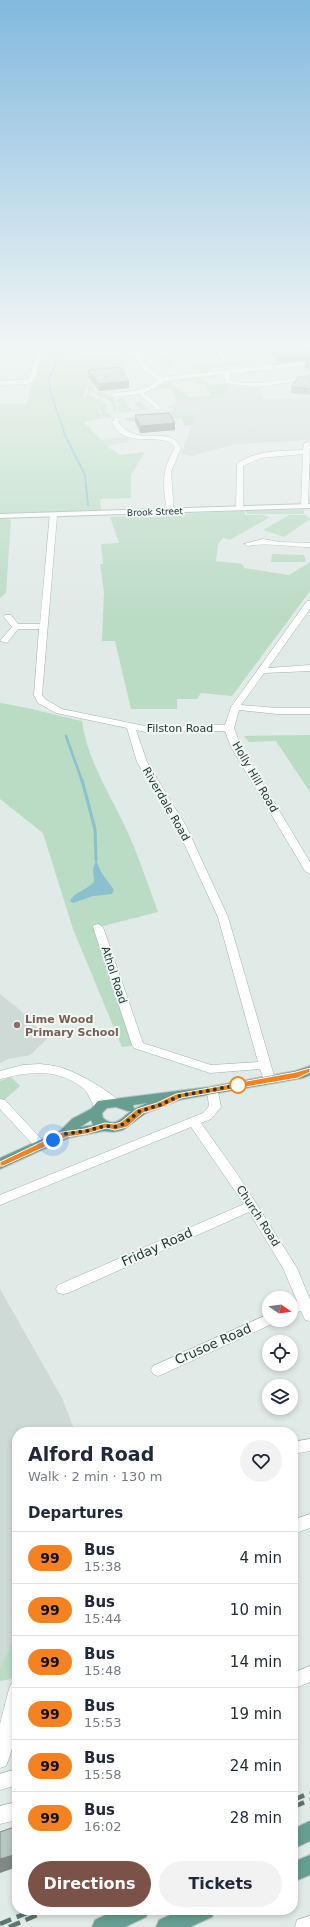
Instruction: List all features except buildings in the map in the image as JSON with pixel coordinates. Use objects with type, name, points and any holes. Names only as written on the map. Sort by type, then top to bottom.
[{"type":"main road","points":[[65,1134],[77,1122],[108,1106],[155,1097],[179,1096],[298,1075],[310,1070]]},
{"type":"main road","points":[[0,1164],[65,1134],[105,1126],[119,1126],[127,1122],[140,1111],[160,1105],[179,1096]]},
{"type":"main road","points":[[108,1106],[129,1108],[132,1117]]},
{"type":"main road","points":[[105,1126],[96,1119],[108,1106]]},
{"type":"main road","points":[[298,1837],[310,1831]]},
{"type":"main road","points":[[298,1870],[310,1865]]},
{"type":"main road","points":[[102,1927],[128,1915]]},
{"type":"main road","points":[[166,1927],[194,1915]]},
{"type":"street","points":[[169,439],[177,444],[178,448],[169,463],[166,472],[171,511]]},
{"type":"street","points":[[307,444],[308,506]]},
{"type":"street","points":[[239,508],[239,465],[242,462],[254,457],[307,452]]},
{"type":"street","name":"Brook Street","points":[[0,516],[53,516],[308,506]]},
{"type":"street","points":[[53,516],[38,694],[42,701],[58,712],[131,727]]},
{"type":"street","points":[[248,544],[263,541],[280,544],[310,545]]},
{"type":"street","name":"Holly Hill Road","points":[[310,603],[235,707],[229,728],[236,747],[310,872]]},
{"type":"street","points":[[8,617],[16,627]]},
{"type":"street","points":[[4,641],[16,627],[44,626]]},
{"type":"street","points":[[260,671],[310,668]]},
{"type":"street","points":[[235,707],[277,711],[310,711]]},
{"type":"street","name":"Filston Road","points":[[131,727],[145,729],[229,728]]},
{"type":"street","name":"Riverdale Road","points":[[131,727],[142,762],[181,826],[223,917],[269,1079]]},
{"type":"street","name":"Athol Road","points":[[98,927],[138,1045],[210,1069],[264,1065]]},
{"type":"street","points":[[0,1075],[14,1069],[49,1069],[63,1072],[89,1087],[108,1106]]},
{"type":"street","points":[[0,1200],[207,1116],[215,1107],[213,1090]]},
{"type":"street","points":[[1,1103],[40,1146]]},
{"type":"street","name":"Church Road","points":[[194,1122],[252,1206],[290,1268],[310,1316]]},
{"type":"street","name":"Friday Road","points":[[62,1289],[252,1206]]},
{"type":"street","points":[[298,1306],[305,1303]]},
{"type":"street","name":"Crusoe Road","points":[[158,1370],[262,1322]]},
{"type":"street","points":[[298,1447],[310,1445]]},
{"type":"street","points":[[298,1526],[310,1521]]},
{"type":"street","points":[[298,1679],[310,1674]]},
{"type":"street","points":[[0,1760],[12,1710]]},
{"type":"street","points":[[0,1782],[12,1778]]},
{"type":"street","points":[[0,1815],[12,1812]]},
{"type":"street","points":[[304,1927],[310,1925]]},
{"type":"shaded area","points":[[130,439],[128,441],[130,442],[107,446],[101,440]]},
{"type":"shaded area","points":[[187,439],[310,439],[235,444],[192,456],[181,454]]},
{"type":"shaded area","name":"Lime Wood Primary School","points":[[0,994],[20,1010],[47,1039],[30,1055],[8,1059],[0,1063]]},
{"type":"shaded area","points":[[0,1289],[63,1400],[73,1427],[12,1427],[12,1643],[0,1669]]},
{"type":"green space","points":[[0,439],[100,439],[107,446],[120,455],[145,452],[131,475],[131,498],[100,499],[101,510],[0,514]]},
{"type":"green space","points":[[304,510],[304,514],[247,514],[246,511]]},
{"type":"green space","points":[[244,511],[245,515],[262,515],[270,517],[230,540],[223,538],[218,544],[216,561],[242,564],[244,568],[289,575],[310,562],[310,591],[232,696],[201,693],[197,699],[177,699],[177,709],[131,709],[115,641],[102,641],[104,592],[100,564],[103,564],[101,544],[119,543],[110,517]]},
{"type":"green space","points":[[289,515],[305,515],[310,519],[284,537],[263,530]]},
{"type":"green space","points":[[0,517],[11,520],[6,593],[0,598]]},
{"type":"green space","points":[[272,554],[304,555],[306,561],[271,562]]},
{"type":"green space","points":[[0,703],[82,721],[94,764],[136,851],[158,912],[99,927],[138,1045],[122,1047],[73,929],[43,833],[0,799]]},
{"type":"green space","points":[[310,735],[310,792],[276,741],[249,742],[244,736]]},
{"type":"green space","points":[[11,1077],[20,1086],[0,1104],[0,1081]]},
{"type":"green space","points":[[12,1643],[11,1679],[0,1681],[0,1668]]},
{"type":"water","points":[[96,860],[101,872],[114,890],[112,894],[93,896],[73,903],[70,901],[74,895],[94,882],[93,869]]},
{"type":"waterway","points":[[67,439],[85,475],[88,505]]},
{"type":"waterway","points":[[66,736],[82,781]]},
{"type":"waterway","points":[[82,780],[95,829],[96,860]]},
{"type":"railway","points":[[298,1798],[310,1793]]},
{"type":"railway","points":[[298,1805],[310,1800]]},
{"type":"railway","points":[[0,1924],[22,1915]]},
{"type":"railway","points":[[9,1927],[37,1915]]},
{"type":"bus line","name":"99","points":[[0,1164],[65,1134],[105,1126],[119,1126],[130,1120],[140,1111],[160,1105],[179,1096],[298,1075],[310,1070]]},
{"type":"place","name":"Lime Wood Primary School","points":[[17,1025]]},
{"type":"route","points":[[53,1140],[65,1134],[105,1126],[119,1126],[130,1120],[140,1111],[160,1105],[179,1096],[244,1084],[238,1085]]}]
